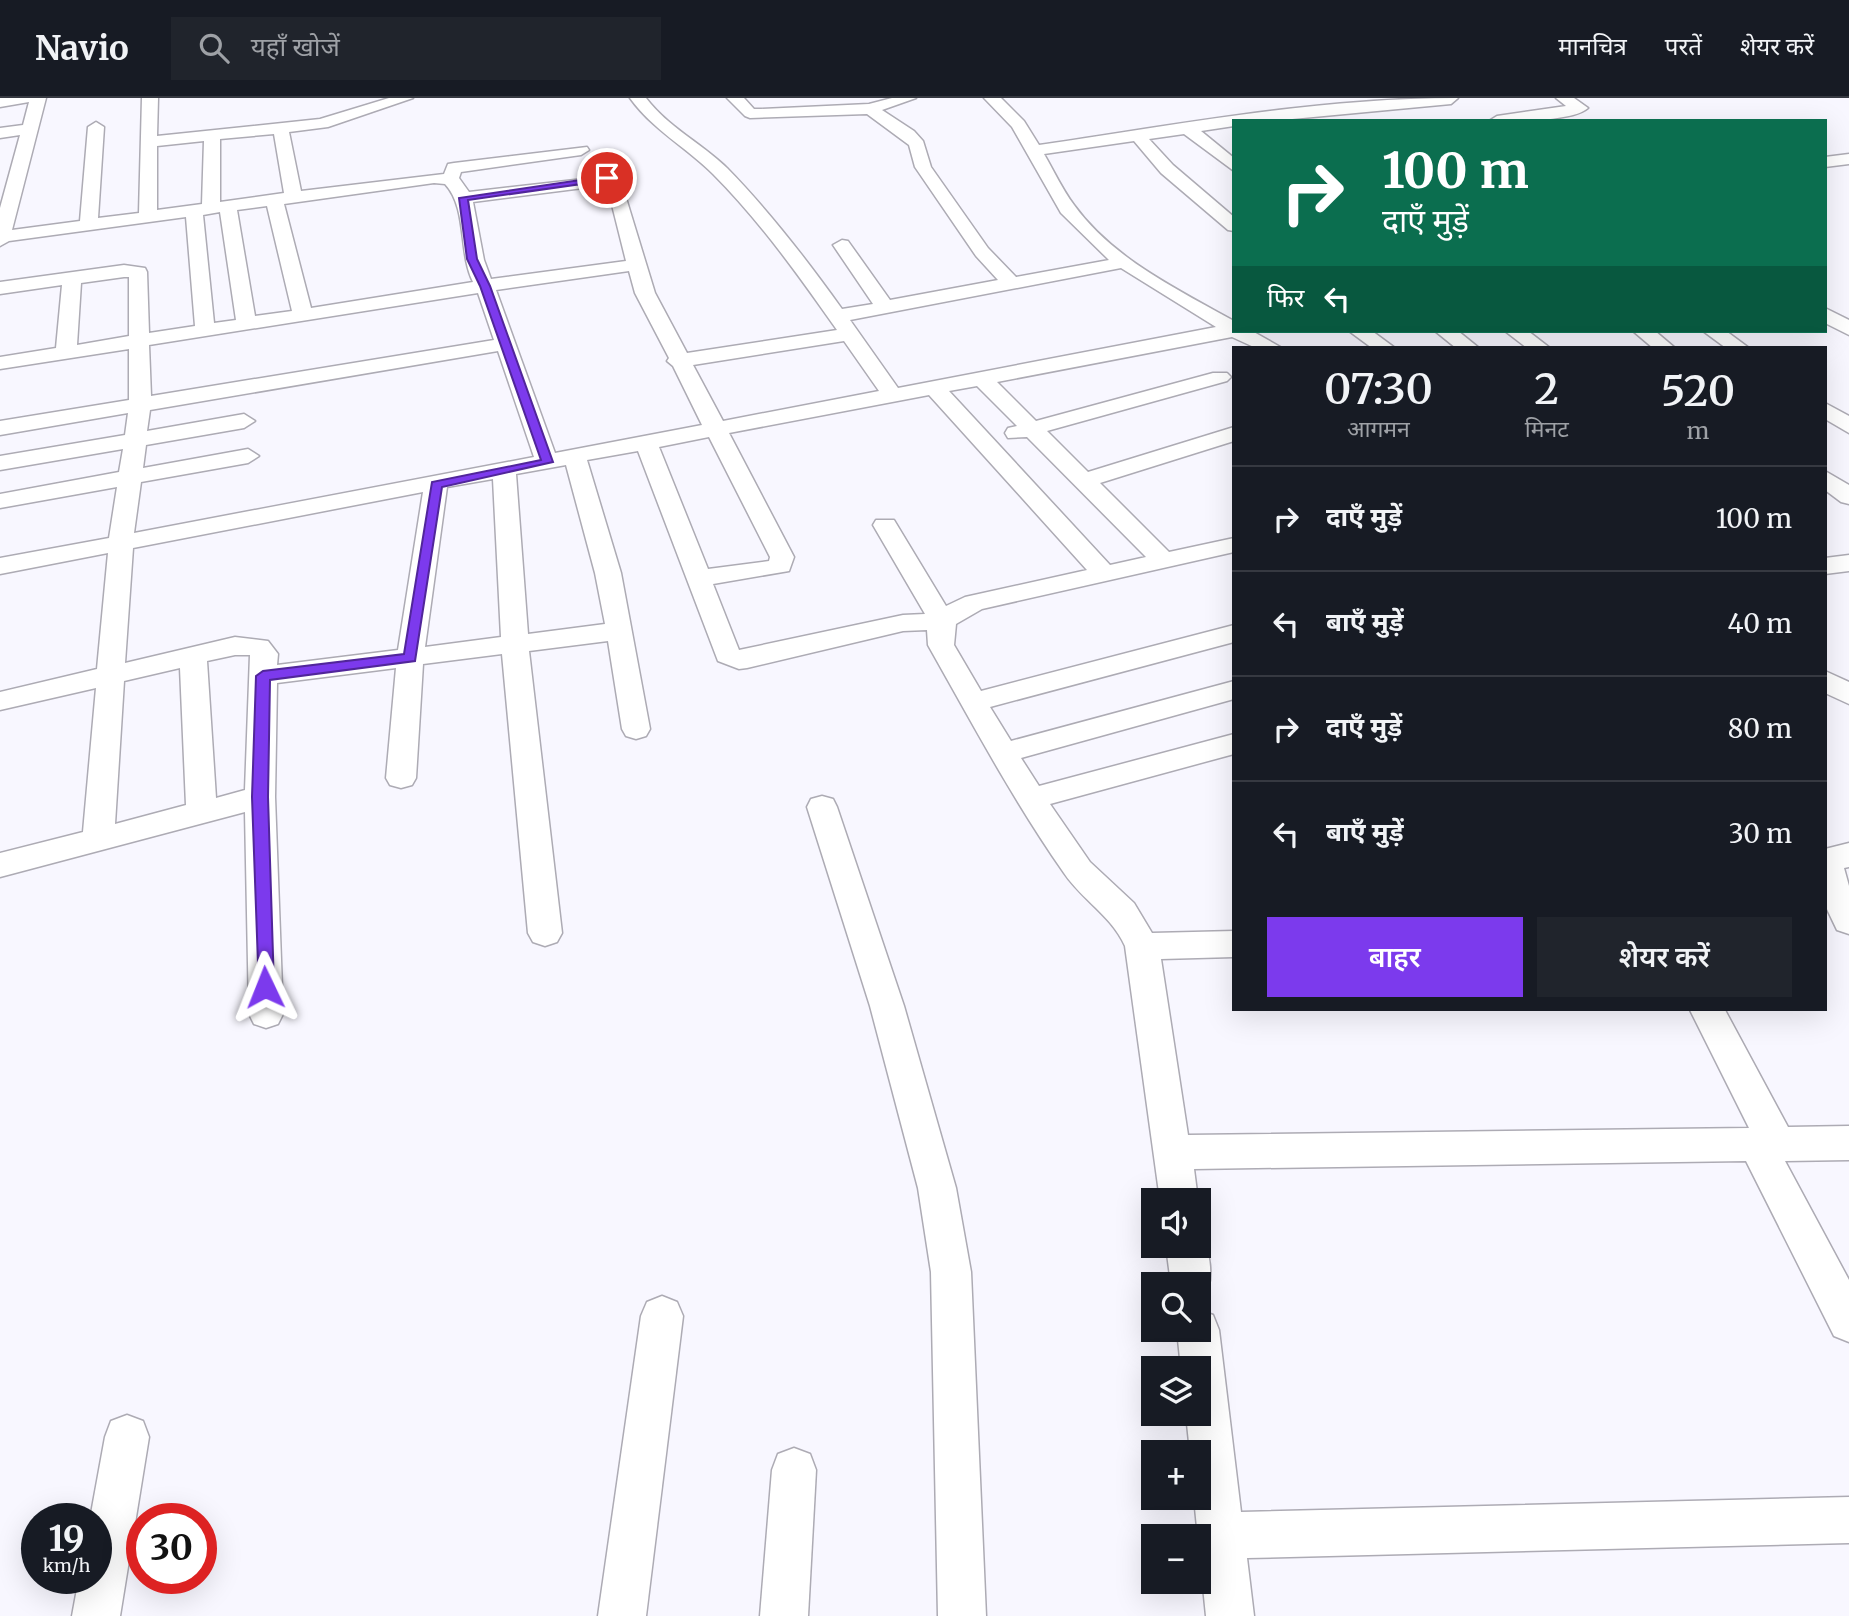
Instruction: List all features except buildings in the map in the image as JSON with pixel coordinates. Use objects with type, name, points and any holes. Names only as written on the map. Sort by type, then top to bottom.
[{"type":"street","points":[[0,102],[26,98]]},
{"type":"street","points":[[38,98],[0,238],[89,223],[284,197],[434,178],[450,179]]},
{"type":"street","points":[[148,215],[150,98]]},
{"type":"street","points":[[150,142],[331,122],[405,98]]},
{"type":"street","points":[[638,98],[666,130],[718,169],[807,272],[893,396]]},
{"type":"street","points":[[735,98],[746,110],[755,114],[870,109],[908,98]]},
{"type":"street","points":[[992,98],[1018,124],[1044,174],[1080,224],[1125,262],[1232,328]]},
{"type":"street","points":[[1510,119],[1580,108],[1564,98]]},
{"type":"street","points":[[1247,119],[1331,108],[1453,102]]},
{"type":"street","points":[[870,109],[908,134],[916,144],[923,167],[982,252],[1011,283]]},
{"type":"street","points":[[1033,151],[1232,121]]},
{"type":"street","points":[[89,223],[96,127]]},
{"type":"street","points":[[1186,127],[1232,164]]},
{"type":"street","points":[[0,133],[28,129]]},
{"type":"street","points":[[281,129],[284,197],[303,315]]},
{"type":"street","points":[[1136,134],[1167,169],[1232,224]]},
{"type":"street","points":[[205,331],[212,136]]},
{"type":"street","points":[[450,179],[454,168],[581,150]]},
{"type":"street","points":[[1827,162],[1849,159]]},
{"type":"street","points":[[463,198],[611,178],[635,247],[635,265],[645,293],[677,361],[718,430],[783,562],[772,568],[700,578]]},
{"type":"street","points":[[450,179],[463,198],[472,259],[485,286],[547,462]]},
{"type":"street","points":[[211,207],[247,325]]},
{"type":"street","points":[[842,245],[885,307]]},
{"type":"street","points":[[838,316],[1125,262]]},
{"type":"street","points":[[0,363],[485,286],[635,265]]},
{"type":"street","points":[[0,288],[137,270],[141,340],[140,404],[121,542],[98,839]]},
{"type":"street","points":[[66,352],[72,278]]},
{"type":"street","points":[[1827,315],[1849,329]]},
{"type":"street","points":[[0,566],[436,485],[1232,331]]},
{"type":"street","points":[[1241,333],[1268,346]]},
{"type":"street","points":[[1362,333],[1382,346]]},
{"type":"street","points":[[1449,333],[1466,346]]},
{"type":"street","points":[[1518,333],[1537,346]]},
{"type":"street","points":[[1646,333],[1662,346]]},
{"type":"street","points":[[1716,333],[1736,346]]},
{"type":"street","points":[[677,361],[849,334]]},
{"type":"street","points":[[0,428],[505,344]]},
{"type":"street","points":[[984,442],[1220,377]]},
{"type":"street","points":[[982,379],[1163,560]]},
{"type":"street","points":[[935,388],[1104,574]]},
{"type":"street","points":[[1827,410],[1849,426]]},
{"type":"street","points":[[0,463],[244,421]]},
{"type":"street","points":[[1083,481],[1232,435]]},
{"type":"street","points":[[647,443],[728,655],[739,660],[903,623],[942,621]]},
{"type":"street","points":[[0,501],[247,456]]},
{"type":"street","points":[[575,457],[608,573],[636,729]]},
{"type":"street","points":[[504,471],[515,645],[545,933]]},
{"type":"street","points":[[1827,480],[1849,497]]},
{"type":"street","points":[[401,778],[410,658],[436,485]]},
{"type":"street","points":[[885,526],[942,621]]},
{"type":"street","points":[[1177,1188],[1142,946],[1133,926],[1114,902],[1078,870],[1029,799],[1006,752],[941,645],[938,631],[942,621],[954,611],[974,603],[1163,560],[1231,549]]},
{"type":"street","points":[[1827,566],[1849,563]]},
{"type":"street","points":[[263,676],[620,631]]},
{"type":"street","points":[[974,702],[1232,634]]},
{"type":"street","points":[[0,701],[235,646],[257,647],[264,654],[260,797],[266,1014]]},
{"type":"street","points":[[193,656],[202,813]]},
{"type":"street","points":[[1827,681],[1849,695]]},
{"type":"street","points":[[1006,752],[1232,692]]},
{"type":"street","points":[[1029,799],[1232,745]]},
{"type":"street","points":[[0,864],[260,797]]},
{"type":"street","points":[[822,807],[887,1006],[937,1188],[951,1272],[962,1616]]},
{"type":"street","points":[[1839,910],[1828,875],[1828,862],[1839,856],[1849,855]]},
{"type":"street","points":[[1142,946],[1232,944]]},
{"type":"street","points":[[1707,1011],[1849,1322]]},
{"type":"street","points":[[1172,1152],[1849,1143]]},
{"type":"street","points":[[622,1616],[662,1316]]},
{"type":"street","points":[[1199,1342],[1230,1616]]},
{"type":"street","points":[[96,1616],[127,1437]]},
{"type":"street","points":[[784,1616],[794,1469]]},
{"type":"street","points":[[1219,1536],[1849,1520]]},
{"type":"route","points":[[265,987],[260,797],[263,676],[410,658],[436,485],[547,462],[485,286],[472,259],[463,198],[607,178]]}]
